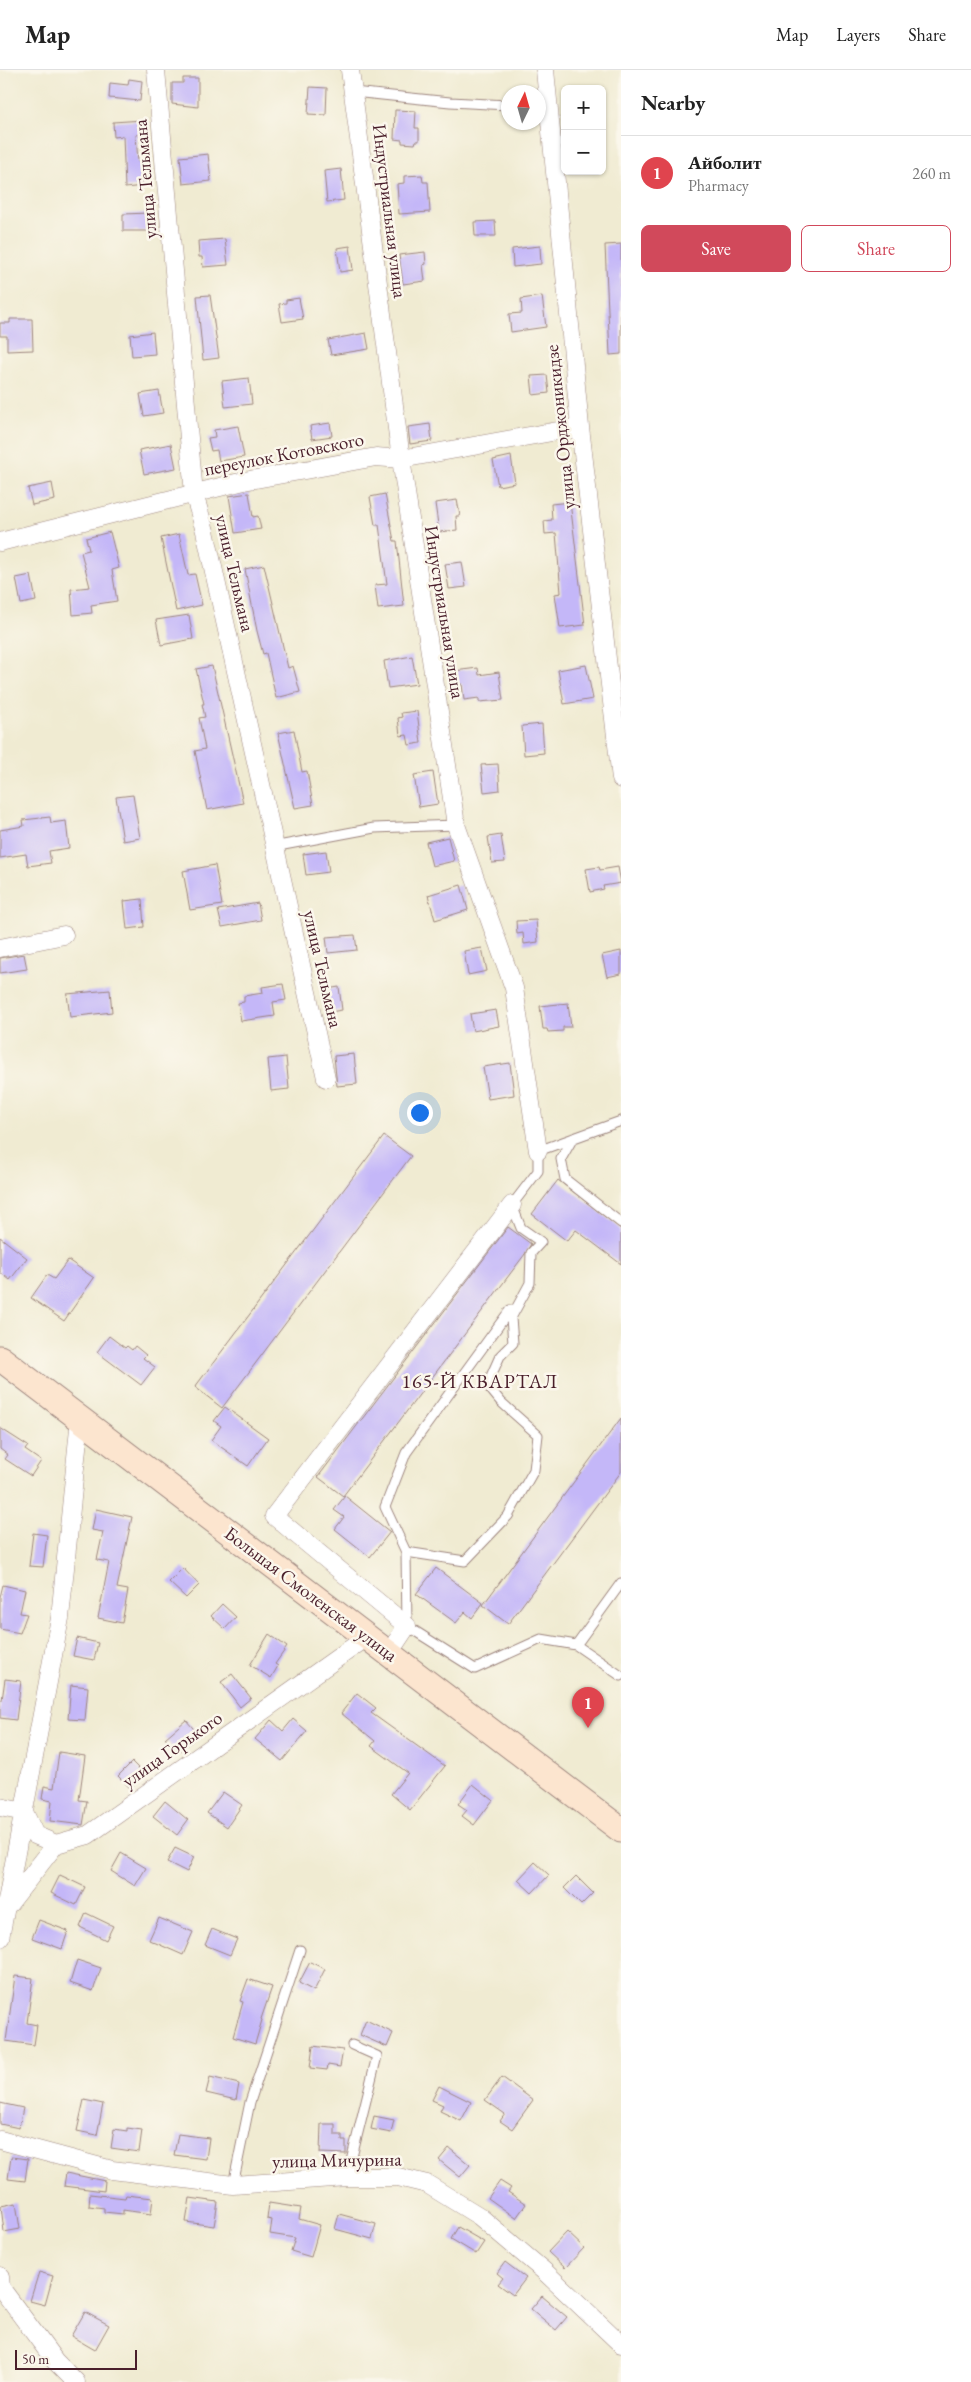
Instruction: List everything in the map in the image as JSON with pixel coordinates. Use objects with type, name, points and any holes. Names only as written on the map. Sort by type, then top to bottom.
[{"type":"main road","name":"Большая Смоленская улица","points":[[0,1358],[621,1830]]},
{"type":"street","name":"улица Тельмана","points":[[156,70],[194,494],[205,531],[273,846],[326,1078]]},
{"type":"street","name":"Индустриальная улица","points":[[350,70],[401,459],[456,825],[514,988],[538,1151]]},
{"type":"street","name":"улица Орджоникидзе","points":[[545,70],[545,85]]},
{"type":"street","name":"улица Орджоникидзе","points":[[546,124],[621,779]]},
{"type":"street","name":"переулок Котовского","points":[[0,542],[244,481],[376,457],[401,459],[580,427]]},
{"type":"street","points":[[0,948],[64,935]]},
{"type":"street","points":[[388,1653],[407,1626],[274,1516],[512,1205]]},
{"type":"street","points":[[0,1938],[60,1618],[80,1418]]},
{"type":"street","name":"улица Горького","points":[[56,1844],[88,1835],[367,1637]]},
{"type":"street","points":[[0,1808],[24,1812]]},
{"type":"street","points":[[7,1906],[56,1844],[36,1834],[24,1812]]},
{"type":"street","name":"улица Мичурина","points":[[0,2140],[112,2170],[233,2184],[347,2177],[405,2178],[427,2184],[479,2216],[544,2271],[621,2344]]},
{"type":"street","points":[[0,2276],[1,2288],[55,2361],[76,2382]]},
{"type":"lane","points":[[352,92],[450,102],[501,105]]},
{"type":"lane","points":[[273,846],[374,828],[456,825]]},
{"type":"lane","points":[[406,1552],[465,1561],[508,1516],[534,1470],[538,1435],[501,1402],[488,1385],[500,1356],[513,1343],[511,1318],[530,1283],[531,1253],[541,1242],[521,1228],[512,1205],[538,1171],[538,1151],[621,1121]]},
{"type":"lane","points":[[573,1138],[562,1159],[565,1179],[621,1223]]},
{"type":"lane","points":[[530,1283],[406,1453],[385,1507],[406,1552],[407,1626],[475,1668],[541,1639],[576,1645],[621,1676]]},
{"type":"lane","points":[[576,1645],[621,1583]]},
{"type":"lane","points":[[233,2184],[250,2102],[300,1950]]},
{"type":"lane","points":[[347,2177],[377,2056],[352,2045]]},
{"type":"building","points":[[183,78],[198,78],[198,107],[172,104],[172,83],[183,83]]},
{"type":"building","points":[[129,79],[142,81],[140,101],[109,98],[110,83],[128,85]]},
{"type":"building","points":[[310,87],[327,88],[326,115],[308,114]]},
{"type":"building","points":[[395,110],[416,111],[415,128],[419,128],[419,141],[416,141],[415,144],[402,143],[402,140],[394,139]]},
{"type":"building","points":[[143,120],[144,134],[136,135],[138,162],[140,162],[143,186],[125,188],[123,136],[114,137],[113,122]]},
{"type":"building","points":[[208,154],[211,181],[183,184],[180,157]]},
{"type":"building","points":[[341,169],[344,200],[327,202],[324,171]]},
{"type":"building","points":[[422,175],[423,182],[428,182],[430,212],[399,214],[397,184],[404,183],[404,176]]},
{"type":"building","points":[[149,213],[150,231],[123,231],[123,214]]},
{"type":"building","points":[[495,221],[496,236],[475,236],[474,222]]},
{"type":"building","points":[[225,239],[228,265],[203,267],[202,257],[199,257],[198,241]]},
{"type":"building","points":[[621,244],[621,354],[610,355],[605,245]]},
{"type":"building","points":[[350,246],[353,270],[340,272],[337,248]]},
{"type":"building","points":[[540,246],[541,264],[513,267],[512,249]]},
{"type":"building","points":[[425,252],[426,264],[423,265],[425,281],[403,284],[399,255]]},
{"type":"building","points":[[210,295],[219,358],[203,360],[197,296]]},
{"type":"building","points":[[542,296],[546,327],[511,332],[509,314],[522,313],[521,299]]},
{"type":"building","points":[[299,298],[303,319],[282,322],[279,304],[286,303],[286,300]]},
{"type":"building","points":[[10,319],[32,319],[33,350],[7,351],[7,336],[0,336],[0,323],[10,323]]},
{"type":"building","points":[[153,332],[155,354],[132,356],[130,335]]},
{"type":"building","points":[[366,333],[369,349],[331,355],[328,340]]},
{"type":"building","points":[[547,375],[549,393],[533,395],[531,376]]},
{"type":"building","points":[[249,378],[252,404],[225,407],[222,381]]},
{"type":"building","points":[[159,391],[163,413],[144,416],[140,394]]},
{"type":"building","points":[[330,423],[332,436],[312,439],[310,426]]},
{"type":"building","points":[[430,424],[432,441],[410,444],[408,427]]},
{"type":"building","points":[[238,426],[244,457],[219,461],[217,450],[211,451],[208,438],[215,437],[214,430]]},
{"type":"building","points":[[171,444],[176,468],[144,474],[139,450]]},
{"type":"building","points":[[511,456],[515,483],[498,486],[493,460]]},
{"type":"building","points":[[52,483],[55,500],[32,505],[28,488]]},
{"type":"building","points":[[249,493],[253,517],[258,516],[261,529],[235,533],[229,496]]},
{"type":"building","points":[[385,494],[394,541],[397,541],[404,606],[378,609],[375,585],[387,584],[379,525],[375,525],[370,497]]},
{"type":"building","points":[[457,500],[460,516],[456,516],[457,530],[439,532],[435,503]]},
{"type":"building","points":[[570,502],[585,625],[560,628],[555,594],[561,593],[556,533],[545,534],[544,521],[552,520],[551,504]]},
{"type":"building","points":[[110,532],[119,568],[112,570],[117,601],[91,605],[92,613],[73,615],[71,589],[90,587],[81,552],[89,550],[86,538]]},
{"type":"building","points":[[179,534],[188,575],[195,574],[202,605],[176,611],[161,538]]},
{"type":"building","points":[[462,562],[466,587],[449,589],[445,564]]},
{"type":"building","points":[[264,565],[288,668],[293,666],[300,692],[276,698],[266,653],[263,654],[257,631],[245,569]]},
{"type":"building","points":[[31,575],[36,601],[21,604],[16,578]]},
{"type":"building","points":[[189,615],[193,639],[161,645],[156,620]]},
{"type":"building","points":[[412,656],[417,684],[388,688],[384,661]]},
{"type":"building","points":[[586,665],[593,699],[564,704],[558,670]]},
{"type":"building","points":[[212,666],[243,803],[207,810],[195,751],[205,749],[199,718],[205,717],[202,704],[204,704],[196,669]]},
{"type":"building","points":[[478,668],[479,675],[499,672],[503,700],[479,702],[479,698],[464,700],[462,684],[456,685],[454,671]]},
{"type":"building","points":[[417,711],[421,743],[409,745],[407,735],[400,736],[398,718],[402,717],[401,713]]},
{"type":"building","points":[[542,724],[544,753],[524,755],[522,726]]},
{"type":"building","points":[[294,730],[302,772],[307,771],[313,805],[295,808],[278,733]]},
{"type":"building","points":[[498,764],[500,790],[484,792],[481,765]]},
{"type":"building","points":[[433,772],[438,804],[419,807],[414,775]]},
{"type":"building","points":[[133,795],[140,838],[123,841],[116,797]]},
{"type":"building","points":[[50,817],[51,823],[66,821],[69,848],[49,851],[51,863],[28,866],[26,854],[0,858],[0,830],[24,826],[23,820]]},
{"type":"building","points":[[501,835],[505,862],[492,863],[488,837]]},
{"type":"building","points":[[448,837],[454,861],[432,866],[426,842]]},
{"type":"building","points":[[326,851],[329,872],[306,875],[303,854]]},
{"type":"building","points":[[215,865],[222,905],[190,910],[183,871]]},
{"type":"building","points":[[599,867],[600,870],[618,867],[621,883],[603,886],[604,889],[590,892],[586,869]]},
{"type":"building","points":[[461,885],[468,910],[435,920],[428,895]]},
{"type":"building","points":[[142,899],[144,927],[127,929],[124,901]]},
{"type":"building","points":[[258,903],[261,920],[222,927],[218,910]]},
{"type":"building","points":[[536,920],[538,942],[524,944],[523,933],[517,934],[516,921]]},
{"type":"building","points":[[355,935],[357,950],[328,953],[326,937]]},
{"type":"building","points":[[482,948],[487,971],[468,975],[464,951]]},
{"type":"building","points":[[621,951],[621,974],[607,977],[602,955]]},
{"type":"building","points":[[24,954],[27,969],[0,973],[0,958]]},
{"type":"building","points":[[283,984],[286,1000],[273,1002],[275,1016],[241,1021],[238,1003],[244,1002],[244,996],[263,993],[262,987]]},
{"type":"building","points":[[339,987],[342,1010],[330,1012],[327,989]]},
{"type":"building","points":[[110,990],[112,1012],[70,1017],[67,994]]},
{"type":"building","points":[[568,1003],[571,1027],[563,1027],[563,1031],[548,1032],[547,1029],[543,1029],[540,1006]]},
{"type":"building","points":[[496,1010],[499,1026],[473,1031],[470,1014]]},
{"type":"building","points":[[354,1054],[357,1084],[337,1086],[334,1056]]},
{"type":"building","points":[[286,1057],[289,1089],[271,1091],[268,1059]]},
{"type":"building","points":[[510,1063],[514,1095],[488,1099],[483,1067]]},
{"type":"building","points":[[384,1136],[411,1156],[222,1408],[195,1387]]},
{"type":"building","points":[[558,1180],[621,1229],[621,1264],[576,1230],[567,1241],[532,1214]]},
{"type":"building","points":[[508,1227],[531,1244],[525,1254],[343,1496],[318,1477]]},
{"type":"building","points":[[0,1237],[27,1258],[10,1280],[0,1272]]},
{"type":"building","points":[[68,1260],[94,1278],[64,1321],[31,1298],[47,1275],[54,1279]]},
{"type":"building","points":[[109,1336],[125,1348],[127,1346],[132,1350],[135,1346],[146,1355],[143,1358],[155,1367],[141,1385],[97,1352]]},
{"type":"building","points":[[225,1407],[268,1438],[248,1466],[211,1440],[221,1426],[214,1421]]},
{"type":"building","points":[[621,1418],[621,1472],[508,1624],[483,1605]]},
{"type":"building","points":[[0,1428],[28,1446],[25,1450],[41,1461],[31,1476],[5,1459],[8,1455],[0,1449]]},
{"type":"building","points":[[345,1496],[390,1532],[370,1557],[335,1529],[344,1517],[334,1510]]},
{"type":"building","points":[[96,1509],[132,1517],[117,1588],[128,1590],[122,1623],[98,1618],[109,1562],[97,1560],[103,1532],[92,1530]]},
{"type":"building","points":[[33,1533],[47,1535],[43,1567],[29,1566]]},
{"type":"building","points":[[183,1568],[199,1585],[186,1598],[169,1582]]},
{"type":"building","points":[[436,1568],[483,1603],[472,1618],[465,1612],[456,1623],[416,1594]]},
{"type":"building","points":[[3,1585],[25,1590],[20,1613],[27,1614],[20,1633],[0,1629],[0,1597]]},
{"type":"building","points":[[222,1604],[236,1617],[225,1629],[211,1616]]},
{"type":"building","points":[[269,1634],[287,1647],[275,1664],[278,1666],[271,1678],[250,1665]]},
{"type":"building","points":[[77,1638],[98,1643],[94,1660],[73,1656]]},
{"type":"building","points":[[232,1674],[251,1698],[240,1707],[221,1682]]},
{"type":"building","points":[[5,1679],[21,1681],[16,1720],[0,1718],[0,1700],[2,1700]]},
{"type":"building","points":[[71,1685],[88,1687],[85,1720],[68,1719]]},
{"type":"building","points":[[357,1693],[376,1708],[371,1713],[445,1766],[410,1810],[391,1794],[408,1773],[371,1746],[375,1741],[341,1713]]},
{"type":"building","points":[[293,1719],[307,1731],[282,1761],[255,1739],[271,1720],[283,1731]]},
{"type":"building","points":[[186,1720],[199,1735],[177,1753],[165,1738]]},
{"type":"building","points":[[59,1752],[85,1756],[79,1800],[87,1801],[83,1825],[50,1821],[52,1801],[42,1799],[44,1786],[54,1788]]},
{"type":"building","points":[[132,1762],[144,1774],[130,1788],[118,1776]]},
{"type":"building","points":[[473,1784],[493,1800],[474,1825],[462,1816],[467,1810],[458,1804]]},
{"type":"building","points":[[223,1792],[242,1805],[227,1827],[207,1813]]},
{"type":"building","points":[[165,1801],[188,1820],[177,1835],[153,1816]]},
{"type":"building","points":[[175,1848],[194,1857],[187,1872],[167,1862]]},
{"type":"building","points":[[121,1853],[146,1868],[135,1886],[111,1871]]},
{"type":"building","points":[[535,1862],[549,1875],[532,1893],[518,1880]]},
{"type":"building","points":[[60,1875],[85,1887],[76,1905],[51,1893]]},
{"type":"building","points":[[576,1876],[593,1893],[581,1905],[564,1888]]},
{"type":"building","points":[[86,1913],[113,1926],[106,1940],[80,1927]]},
{"type":"building","points":[[159,1918],[193,1932],[183,1955],[149,1940]]},
{"type":"building","points":[[39,1920],[68,1931],[62,1949],[32,1938]]},
{"type":"building","points":[[212,1929],[237,1939],[230,1955],[205,1945]]},
{"type":"building","points":[[77,1960],[101,1968],[93,1991],[70,1983]]},
{"type":"building","points":[[310,1962],[325,1969],[314,1991],[299,1983]]},
{"type":"building","points":[[15,1976],[33,1978],[27,2023],[37,2025],[34,2045],[6,2041]]},
{"type":"building","points":[[248,1979],[272,1987],[255,2044],[233,2037],[243,2002],[240,2001]]},
{"type":"building","points":[[366,2020],[393,2033],[387,2047],[360,2035]]},
{"type":"building","points":[[313,2046],[343,2050],[340,2067],[328,2065],[327,2070],[310,2068]]},
{"type":"building","points":[[210,2077],[239,2084],[236,2100],[206,2093]]},
{"type":"building","points":[[502,2077],[533,2100],[512,2129],[500,2121],[505,2114],[485,2100]]},
{"type":"building","points":[[439,2086],[471,2102],[461,2121],[440,2111],[443,2105],[432,2100]]},
{"type":"building","points":[[84,2100],[103,2104],[97,2135],[77,2131]]},
{"type":"building","points":[[0,2103],[23,2108],[19,2128],[0,2124]]},
{"type":"building","points":[[374,2116],[394,2120],[391,2133],[371,2129]]},
{"type":"building","points":[[321,2124],[335,2124],[335,2135],[342,2135],[342,2141],[346,2141],[346,2154],[320,2153]]},
{"type":"building","points":[[127,2128],[142,2130],[139,2152],[111,2148],[114,2129],[127,2131]]},
{"type":"building","points":[[178,2134],[209,2138],[206,2159],[174,2155]]},
{"type":"building","points":[[449,2148],[470,2165],[460,2177],[439,2160]]},
{"type":"building","points":[[11,2157],[28,2159],[25,2181],[8,2179]]},
{"type":"building","points":[[66,2173],[105,2181],[104,2191],[64,2186]]},
{"type":"building","points":[[500,2181],[511,2188],[508,2192],[526,2204],[516,2218],[488,2198]]},
{"type":"building","points":[[90,2194],[125,2198],[126,2195],[153,2198],[151,2214],[123,2210],[123,2214],[104,2212],[104,2208],[89,2206]]},
{"type":"building","points":[[190,2198],[218,2202],[214,2226],[186,2222]]},
{"type":"building","points":[[16,2203],[20,2229],[4,2232],[1,2206]]},
{"type":"building","points":[[269,2203],[301,2208],[299,2219],[320,2225],[311,2257],[291,2251],[295,2238],[270,2234],[272,2220],[267,2219]]},
{"type":"building","points":[[339,2214],[376,2224],[372,2239],[335,2229]]},
{"type":"building","points":[[458,2227],[484,2242],[476,2254],[451,2239]]},
{"type":"building","points":[[567,2232],[584,2248],[565,2268],[548,2252]]},
{"type":"building","points":[[505,2262],[526,2278],[513,2295],[498,2284],[503,2278],[497,2273]]},
{"type":"building","points":[[39,2272],[53,2276],[45,2305],[30,2301]]},
{"type":"building","points":[[542,2296],[567,2317],[556,2330],[531,2309]]},
{"type":"building","points":[[85,2312],[109,2325],[95,2350],[71,2336]]},
{"type":"place","name":"Айболит","points":[[588,1728]]},
{"type":"district","name":"165-Й КВАРТАЛ","points":[[480,1381]]}]
